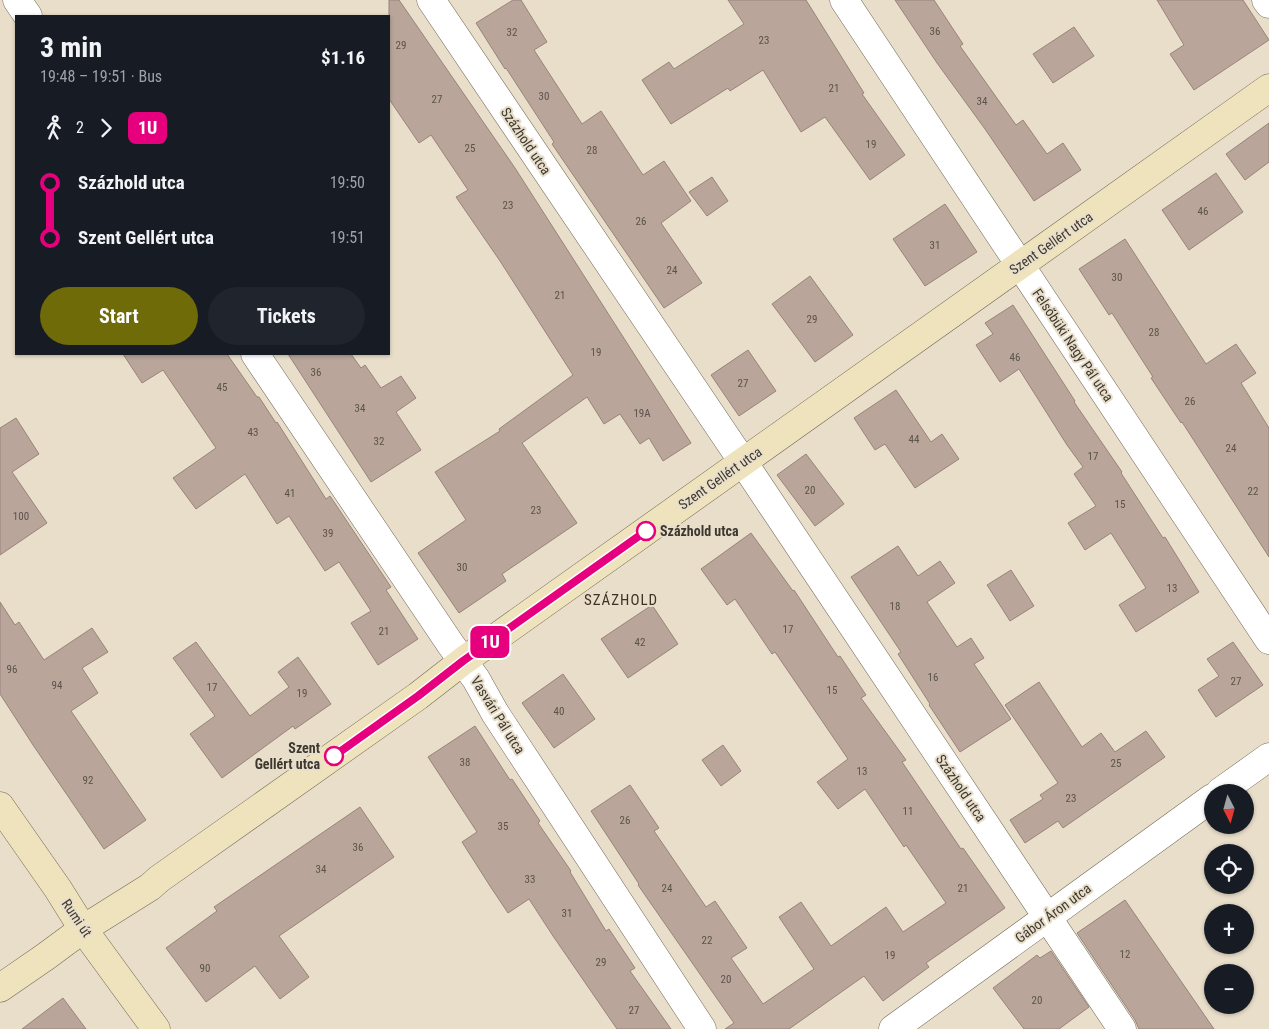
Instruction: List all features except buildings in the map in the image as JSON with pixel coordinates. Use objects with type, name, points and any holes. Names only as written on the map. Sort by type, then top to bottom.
[{"type":"street","points":[[17,0],[27,15]]},
{"type":"street","name":"Százhold utca","points":[[431,0],[1122,1029]]},
{"type":"street","name":"Felsőbüki Nagy Pál utca","points":[[844,0],[1269,640]]},
{"type":"street","points":[[1266,0],[1269,4]]},
{"type":"street","name":"Szent Gellért utca","points":[[0,988],[82,929],[150,887],[418,696],[463,661],[1269,88]]},
{"type":"street","name":"Vasvári Pál utca","points":[[256,355],[463,661],[702,1029]]},
{"type":"street","points":[[1231,784],[1269,757]]},
{"type":"street","name":"Gábor Áron utca","points":[[893,1029],[1204,804]]},
{"type":"street","name":"Rumi út","points":[[0,806],[58,889],[82,929],[156,1029]]},
{"type":"bus line","name":"1U","points":[[334,756],[463,661],[646,531]]},
{"type":"place","name":"Százhold utca","points":[[646,531]]},
{"type":"place","name":"Szent Gellért utca","points":[[334,756]]},
{"type":"district","name":"SZÁZHOLD","points":[[621,600]]}]
